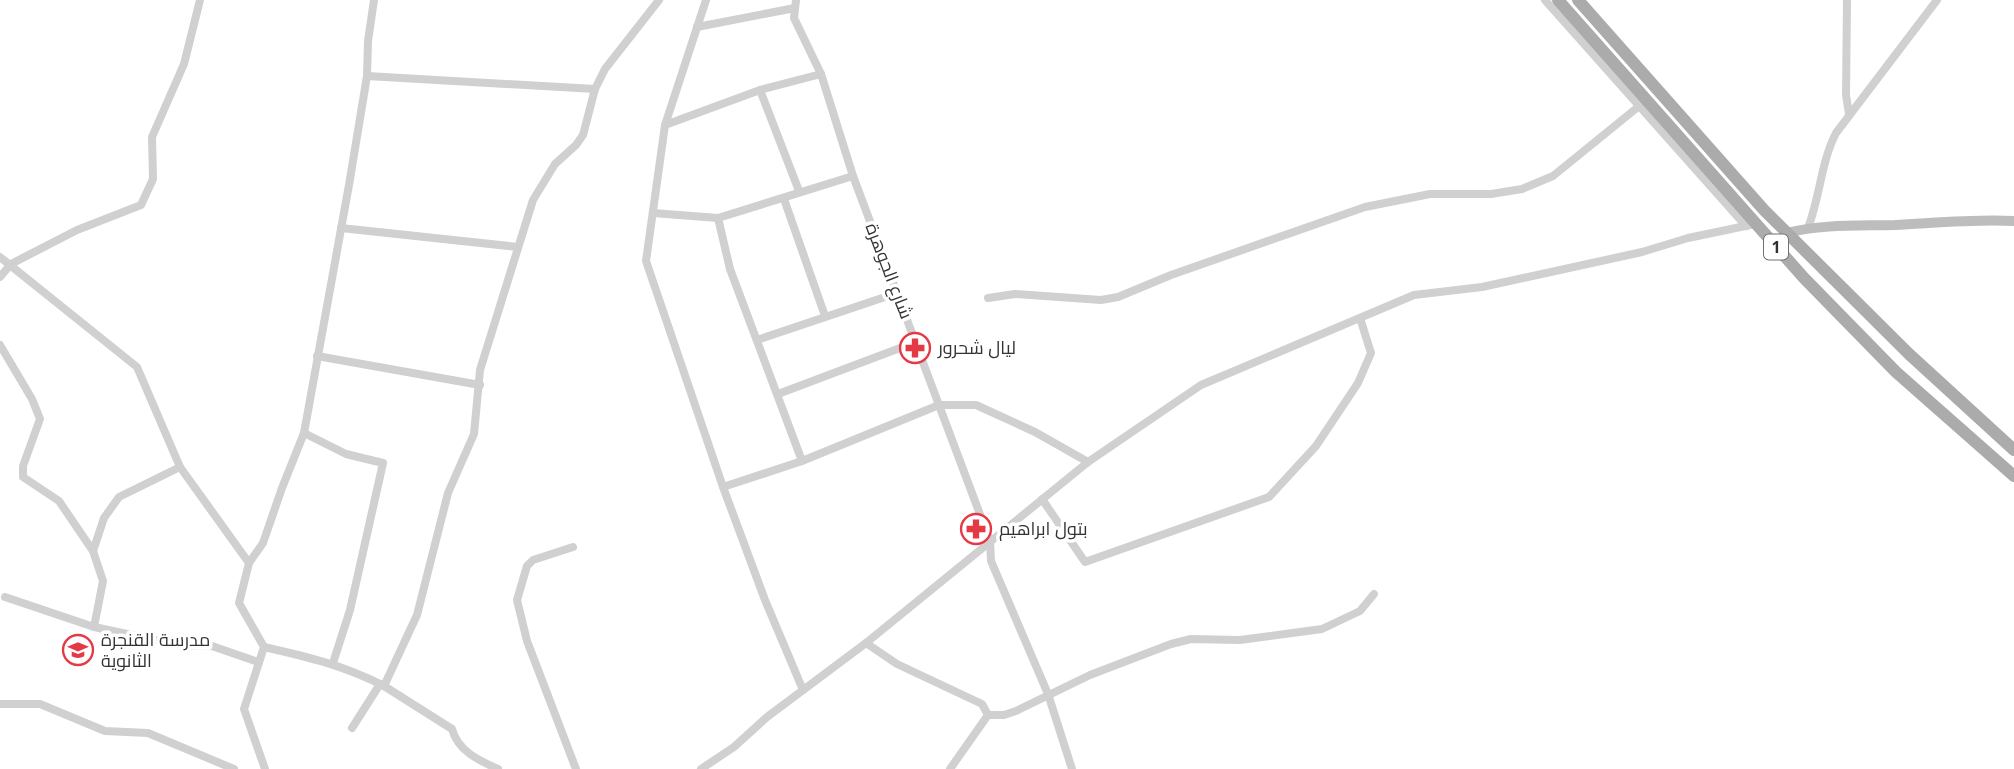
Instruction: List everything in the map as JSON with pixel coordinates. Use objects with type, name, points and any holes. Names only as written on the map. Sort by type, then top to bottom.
[{"type":"main road","name":"1","points":[[1558,0],[1751,225],[1896,372],[2014,476]]},
{"type":"main road","name":"1","points":[[1578,0],[1787,233],[1909,354],[2014,450]]},
{"type":"street","points":[[0,277],[10,264],[77,230],[141,205],[153,178],[152,137],[184,64],[200,0]]},
{"type":"street","points":[[374,0],[368,41],[367,76],[304,433],[263,543],[249,563],[239,603],[264,647],[333,663],[382,685],[452,729],[454,738],[471,756],[498,769]]},
{"type":"street","points":[[352,727],[382,685],[417,615],[448,493],[474,434],[480,370],[533,200],[555,164],[583,135],[595,89],[605,69],[659,0]]},
{"type":"street","points":[[706,0],[666,125],[646,261],[723,487],[765,600],[803,690]]},
{"type":"street","points":[[1545,0],[1638,107],[1751,225]]},
{"type":"street","points":[[1847,0],[1846,95],[1849,114]]},
{"type":"street","points":[[1808,228],[1816,208],[1831,142],[1849,114],[1937,0]]},
{"type":"street","points":[[697,27],[795,4]]},
{"type":"street","name":"شارع الجوهرة","points":[[795,4],[794,18],[821,74],[853,176],[990,541],[991,561],[1048,694],[1072,769]]},
{"type":"street","points":[[666,125],[760,90],[821,74]]},
{"type":"street","points":[[367,76],[595,89]]},
{"type":"street","points":[[760,90],[799,191]]},
{"type":"street","points":[[988,298],[1014,294],[1101,300],[1118,297],[1171,275],[1365,207],[1430,194],[1491,194],[1522,189],[1553,176],[1638,107]]},
{"type":"street","points":[[653,213],[718,218],[853,176]]},
{"type":"street","points":[[784,199],[825,316]]},
{"type":"street","points":[[718,218],[730,269],[802,461]]},
{"type":"street","points":[[1787,233],[1808,228],[1965,220],[2014,221]]},
{"type":"street","points":[[701,769],[734,747],[767,717],[866,643],[1088,462],[1201,385],[1414,295],[1492,285],[1751,225]]},
{"type":"street","points":[[341,228],[518,247]]},
{"type":"street","points":[[0,257],[137,368],[180,467],[249,563]]},
{"type":"street","points":[[757,340],[897,293]]},
{"type":"street","points":[[1042,499],[1085,562],[1269,497],[1316,446],[1358,383],[1371,354],[1360,318]]},
{"type":"street","points":[[778,394],[916,342]]},
{"type":"street","points":[[0,345],[32,399],[40,419],[23,466],[23,477],[59,501],[93,551],[103,581],[94,627]]},
{"type":"street","points":[[317,356],[480,385]]},
{"type":"street","points":[[723,487],[802,461],[939,405],[975,405],[1035,432],[1088,462]]},
{"type":"street","points":[[304,433],[346,454],[383,463],[350,610],[333,663]]},
{"type":"street","points":[[93,551],[104,519],[119,497],[180,467]]},
{"type":"street","points":[[573,547],[533,560],[527,566],[517,600],[527,641],[576,769]]},
{"type":"street","points":[[988,715],[1003,715],[1016,711],[1048,694],[1171,644],[1191,639],[1240,640],[1322,629],[1360,611],[1374,594]]},
{"type":"street","points":[[5,597],[94,627],[184,646],[209,645],[258,662]]},
{"type":"street","points":[[866,643],[897,664],[982,704],[988,715]]},
{"type":"street","points":[[264,647],[244,709],[265,769]]},
{"type":"street","points":[[0,705],[40,704],[105,731],[148,733],[234,769]]},
{"type":"street","points":[[950,769],[988,715]]},
{"type":"place","name":"ليال شحرور","points":[[915,348]]},
{"type":"place","name":"بتول ابراهيم","points":[[976,529]]},
{"type":"place","name":"مدرسة القنجرة الثانوية","points":[[78,650]]}]
